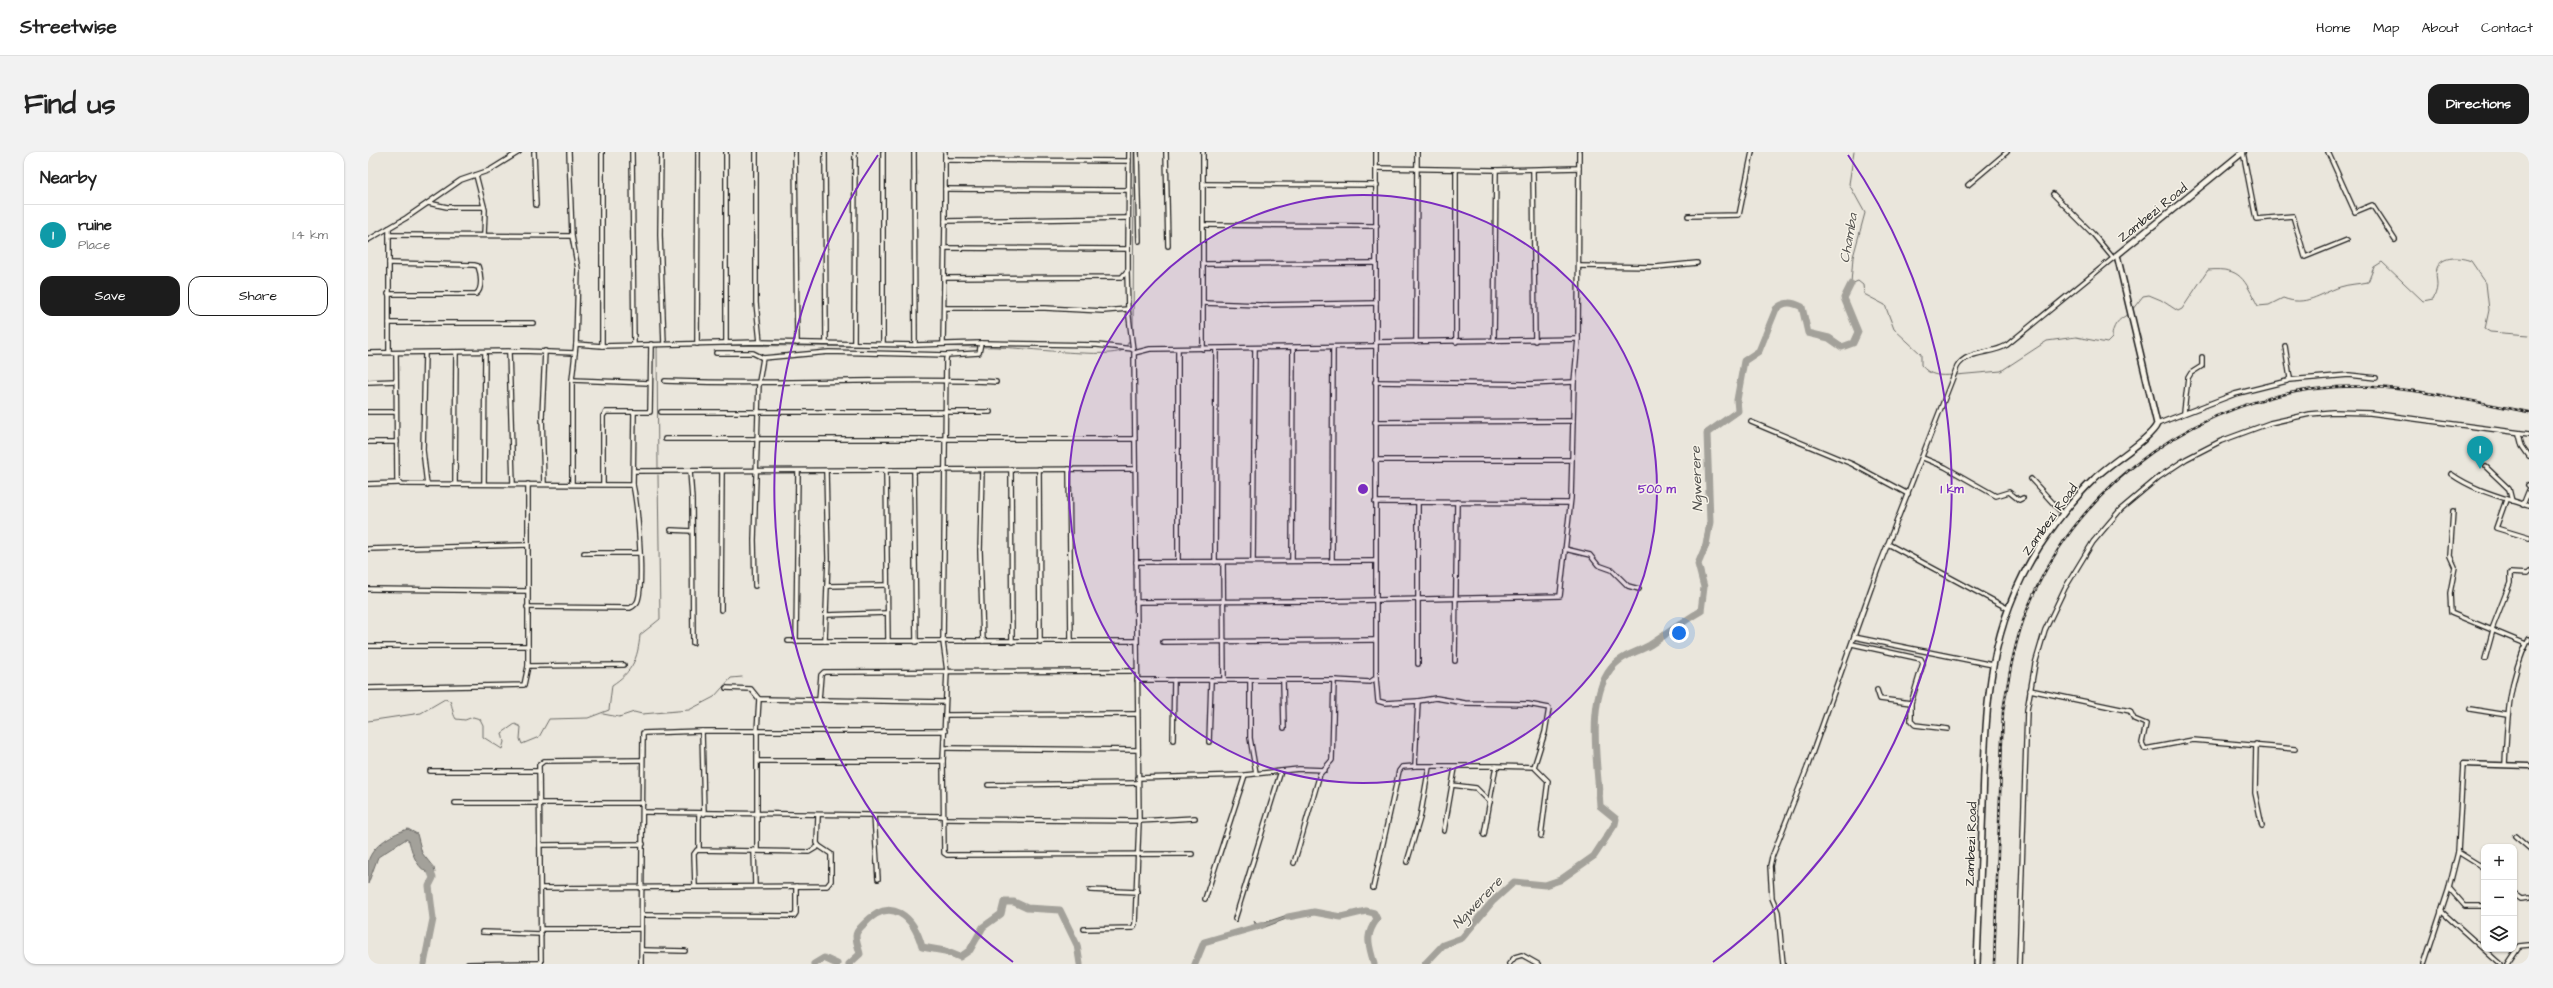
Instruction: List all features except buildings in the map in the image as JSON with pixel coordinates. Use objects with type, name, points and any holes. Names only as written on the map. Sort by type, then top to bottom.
[{"type":"main road","name":"Zambezi Road","points":[[1977,964],[1986,705],[1993,664],[2008,608],[2021,577],[2063,514],[2093,479],[2116,459],[2154,432],[2157,424],[2131,307],[2115,257],[2243,152]]},
{"type":"street","points":[[368,240],[428,203],[461,180],[490,170],[519,152]]},
{"type":"street","points":[[534,152],[536,205]]},
{"type":"street","points":[[569,152],[572,236],[578,269],[576,344],[572,380],[572,484]]},
{"type":"street","points":[[602,152],[602,346]]},
{"type":"street","points":[[632,152],[634,344]]},
{"type":"street","points":[[661,152],[660,235],[664,344]]},
{"type":"street","points":[[697,344],[698,152]]},
{"type":"street","points":[[726,152],[726,343]]},
{"type":"street","points":[[756,152],[755,283],[760,342]]},
{"type":"street","points":[[795,152],[797,343]]},
{"type":"street","points":[[825,152],[826,343]]},
{"type":"street","points":[[854,342],[855,152]]},
{"type":"street","points":[[883,152],[883,343]]},
{"type":"street","points":[[914,152],[915,345]]},
{"type":"street","points":[[943,343],[945,152]]},
{"type":"street","points":[[1084,930],[1133,928],[1135,924],[1139,821],[1136,671],[1136,562],[1133,470],[1133,351],[1128,309],[1127,273],[1129,152]]},
{"type":"street","points":[[1137,152],[1139,241]]},
{"type":"street","points":[[1166,152],[1168,246]]},
{"type":"street","points":[[1203,152],[1203,349]]},
{"type":"street","points":[[1376,152],[1377,226],[1374,561],[1376,678],[1378,701],[1385,703],[1418,701],[1436,698],[1465,703],[1528,704],[1549,708],[1545,732],[1534,767]]},
{"type":"street","points":[[1416,342],[1417,152]]},
{"type":"street","points":[[1136,602],[1558,597],[1563,592],[1570,503],[1574,382],[1578,339],[1579,152]]},
{"type":"street","points":[[1688,216],[1739,215],[1752,152]]},
{"type":"street","points":[[1968,185],[2007,152]]},
{"type":"street","points":[[2243,152],[2256,219],[2293,216],[2305,257],[2347,240]]},
{"type":"street","points":[[2328,152],[2355,212],[2372,205],[2395,240]]},
{"type":"street","points":[[945,160],[1129,161]]},
{"type":"street","points":[[1376,168],[1418,170],[1533,170],[1579,168]]},
{"type":"street","points":[[1456,170],[1456,342]]},
{"type":"street","points":[[1494,342],[1496,170]]},
{"type":"street","points":[[1533,170],[1535,341]]},
{"type":"street","points":[[476,175],[484,207],[484,235]]},
{"type":"street","points":[[1203,184],[1377,185]]},
{"type":"street","points":[[945,189],[1128,190]]},
{"type":"street","points":[[1783,964],[1778,912],[1772,898],[1770,866],[1888,544],[1923,458],[1957,367],[1966,356],[1995,351],[2007,345],[2115,257],[2053,194]]},
{"type":"street","points":[[428,203],[447,207],[484,207]]},
{"type":"street","points":[[945,221],[1127,218]]},
{"type":"street","points":[[1204,226],[1377,226]]},
{"type":"street","points":[[389,228],[389,352]]},
{"type":"street","points":[[389,235],[572,236]]},
{"type":"street","points":[[944,248],[1128,249]]},
{"type":"street","points":[[388,263],[474,265],[478,266],[480,271],[480,288],[476,294],[388,294]]},
{"type":"street","points":[[1203,264],[1376,263]]},
{"type":"street","points":[[1578,266],[1656,267],[1697,264]]},
{"type":"street","points":[[944,278],[1122,277],[1127,273]]},
{"type":"street","points":[[1204,303],[1260,305],[1376,303]]},
{"type":"street","points":[[944,308],[1045,308],[1103,311],[1128,309]]},
{"type":"street","points":[[389,323],[533,323]]},
{"type":"street","points":[[576,344],[602,346],[760,342],[854,342],[915,345],[981,343],[1097,345],[1133,351],[1333,347],[1416,342],[1494,342],[1578,339]]},
{"type":"street","points":[[716,353],[753,353],[763,358],[829,352],[947,355],[979,353],[982,351],[981,343]]},
{"type":"street","points":[[603,484],[604,413],[650,412],[650,344]]},
{"type":"street","points":[[2285,346],[2289,380]]},
{"type":"street","points":[[1332,561],[1333,347]]},
{"type":"street","points":[[1253,561],[1255,348]]},
{"type":"street","points":[[1292,561],[1293,348]]},
{"type":"street","points":[[1178,349],[1178,562]]},
{"type":"street","points":[[1215,562],[1216,349]]},
{"type":"street","points":[[456,352],[456,484]]},
{"type":"street","points":[[509,352],[513,484]]},
{"type":"street","points":[[544,484],[542,416],[545,352]]},
{"type":"street","points":[[368,353],[575,353]]},
{"type":"street","points":[[396,353],[398,483]]},
{"type":"street","points":[[425,353],[423,450],[427,485]]},
{"type":"street","points":[[484,484],[485,353]]},
{"type":"street","points":[[947,355],[944,411],[945,470],[943,642],[947,671],[943,761],[943,850],[947,855],[1138,853],[1192,854]]},
{"type":"street","points":[[2184,412],[2188,378],[2191,373],[2202,366],[2202,357]]},
{"type":"street","points":[[755,586],[754,540],[759,382],[763,358]]},
{"type":"street","points":[[2157,424],[2184,412],[2255,388],[2289,380],[2349,375],[2376,378]]},
{"type":"street","points":[[572,380],[649,383]]},
{"type":"street","points":[[665,381],[759,382],[945,380],[996,382]]},
{"type":"street","points":[[368,382],[396,381]]},
{"type":"street","points":[[1375,382],[1528,384],[1574,382]]},
{"type":"street","points":[[368,412],[396,412]]},
{"type":"street","points":[[527,608],[630,608],[635,606],[639,599],[639,553],[636,501],[633,486],[634,412]]},
{"type":"street","points":[[661,412],[990,412]]},
{"type":"street","points":[[2019,964],[2020,882],[2027,710],[2030,690],[2045,630],[2065,588],[2094,542],[2134,497],[2186,459],[2221,441],[2270,423],[2333,412],[2370,413],[2446,424],[2492,428],[2519,434],[2529,434]]},
{"type":"street","points":[[1375,422],[1573,421]]},
{"type":"street","points":[[1751,422],[1852,464],[1908,494]]},
{"type":"street","points":[[2519,434],[2522,446],[2529,456]]},
{"type":"street","points":[[665,439],[1134,439]]},
{"type":"street","points":[[368,442],[397,442]]},
{"type":"street","points":[[1923,458],[1945,466],[1998,496],[2009,492],[2019,500],[2023,498]]},
{"type":"street","points":[[1375,460],[1572,460]]},
{"type":"street","points":[[2486,467],[2509,489],[2512,501]]},
{"type":"street","points":[[634,471],[914,471],[1011,469],[1133,470]]},
{"type":"street","points":[[1011,469],[1012,642]]},
{"type":"street","points":[[1039,469],[1040,642]]},
{"type":"street","points":[[1069,469],[1072,642]]},
{"type":"street","points":[[796,642],[798,470]]},
{"type":"street","points":[[982,470],[980,550],[983,641]]},
{"type":"street","points":[[690,471],[693,643]]},
{"type":"street","points":[[721,610],[722,471]]},
{"type":"street","points":[[825,641],[827,586],[826,471]]},
{"type":"street","points":[[886,471],[886,585],[888,641]]},
{"type":"street","points":[[914,471],[916,642]]},
{"type":"street","points":[[2451,474],[2465,484],[2506,500],[2529,506]]},
{"type":"street","points":[[2031,479],[2063,514]]},
{"type":"street","points":[[368,484],[603,484],[633,486]]},
{"type":"street","points":[[368,688],[521,686],[525,683],[528,666],[528,484]]},
{"type":"street","points":[[2523,505],[2529,490]]},
{"type":"street","points":[[2506,500],[2496,528],[2529,538]]},
{"type":"street","points":[[1375,502],[1570,503]]},
{"type":"street","points":[[1418,502],[1418,664]]},
{"type":"street","points":[[1455,661],[1456,502]]},
{"type":"street","points":[[2453,512],[2450,552],[2456,567],[2450,611],[2451,614],[2528,642],[2514,677],[2508,715],[2505,765]]},
{"type":"street","points":[[671,530],[692,530]]},
{"type":"street","points":[[1888,544],[2008,608]]},
{"type":"street","points":[[368,548],[527,545]]},
{"type":"street","points":[[1566,549],[1590,555],[1598,565],[1612,570],[1628,586],[1639,589]]},
{"type":"street","points":[[584,553],[639,553]]},
{"type":"street","points":[[1136,562],[1374,561]]},
{"type":"street","points":[[1222,562],[1225,640],[1224,680]]},
{"type":"street","points":[[2485,659],[2492,630],[2510,583],[2510,573],[2527,574],[2529,572]]},
{"type":"street","points":[[827,586],[886,585]]},
{"type":"street","points":[[368,589],[527,592]]},
{"type":"street","points":[[826,614],[887,613]]},
{"type":"street","points":[[1854,637],[1993,664]]},
{"type":"street","points":[[1163,642],[1225,640],[1375,640]]},
{"type":"street","points":[[788,641],[1136,641]]},
{"type":"street","points":[[1852,644],[1921,659],[1923,663],[1912,704],[1910,721],[1913,724],[1948,729]]},
{"type":"street","points":[[368,646],[528,646]]},
{"type":"street","points":[[528,666],[624,665]]},
{"type":"street","points":[[819,700],[821,675],[824,672],[1136,671]]},
{"type":"street","points":[[1137,680],[1334,680],[1370,682],[1376,678]]},
{"type":"street","points":[[1174,680],[1174,740]]},
{"type":"street","points":[[1250,680],[1250,738],[1256,773]]},
{"type":"street","points":[[1283,680],[1284,728]]},
{"type":"street","points":[[1294,863],[1320,774],[1332,760],[1334,680]]},
{"type":"street","points":[[1209,742],[1211,681]]},
{"type":"street","points":[[726,688],[751,689],[759,699],[756,731],[758,761],[758,814],[755,886]]},
{"type":"street","points":[[1877,690],[1880,699],[1912,704]]},
{"type":"street","points":[[2030,690],[2130,711],[2134,719],[2146,724],[2142,743],[2145,749],[2193,740],[2256,744],[2295,749]]},
{"type":"street","points":[[759,699],[945,702]]},
{"type":"street","points":[[1415,766],[1418,701]]},
{"type":"street","points":[[2470,709],[2508,715]]},
{"type":"street","points":[[945,715],[1137,714]]},
{"type":"street","points":[[702,731],[704,814]]},
{"type":"street","points":[[641,964],[644,812],[642,736],[646,732],[945,731]]},
{"type":"street","points":[[2256,744],[2255,793],[2262,826]]},
{"type":"street","points":[[944,748],[1137,750]]},
{"type":"street","points":[[468,964],[540,963],[542,845],[539,765],[544,761],[642,760]]},
{"type":"street","points":[[758,761],[943,761]]},
{"type":"street","points":[[2424,964],[2449,888],[2458,852],[2463,764],[2529,766]]},
{"type":"street","points":[[1484,835],[1496,766]]},
{"type":"street","points":[[1373,888],[1399,771],[1402,767],[1534,767],[1548,781],[1541,836]]},
{"type":"street","points":[[1407,862],[1420,818],[1429,767]]},
{"type":"street","points":[[1444,831],[1455,768]]},
{"type":"street","points":[[1138,778],[1245,775],[1281,771],[1325,770]]},
{"type":"street","points":[[430,771],[539,771]]},
{"type":"street","points":[[1235,919],[1281,771]]},
{"type":"street","points":[[1205,899],[1245,775]]},
{"type":"street","points":[[988,785],[1138,783]]},
{"type":"street","points":[[1452,785],[1476,788],[1490,802]]},
{"type":"street","points":[[455,803],[643,803]]},
{"type":"street","points":[[644,812],[1139,821],[1195,818]]},
{"type":"street","points":[[699,814],[699,850]]},
{"type":"street","points":[[874,815],[878,879]]},
{"type":"street","points":[[818,816],[819,846]]},
{"type":"street","points":[[2515,836],[2528,842],[2529,848]]},
{"type":"street","points":[[542,845],[643,844]]},
{"type":"street","points":[[541,888],[642,886],[796,886],[830,884],[831,854],[819,846]]},
{"type":"street","points":[[695,886],[694,854],[699,850],[809,852],[819,846]]},
{"type":"street","points":[[2458,852],[2481,866]]},
{"type":"street","points":[[642,915],[794,916],[796,913],[796,886]]},
{"type":"street","points":[[2449,888],[2465,906],[2481,906]]},
{"type":"street","points":[[1090,890],[1136,892]]},
{"type":"street","points":[[2517,896],[2521,899],[2529,898]]},
{"type":"street","points":[[2441,910],[2500,964]]},
{"type":"street","points":[[541,929],[641,929]]},
{"type":"street","points":[[482,932],[541,934]]},
{"type":"street","points":[[2507,964],[2519,946],[2529,945]]},
{"type":"street","points":[[642,950],[685,951]]},
{"type":"street","points":[[1509,964],[1515,957],[1522,955],[1538,964]]},
{"type":"shaded area","points":[[408,829],[417,834],[422,853],[434,868],[435,873],[432,875],[419,866],[414,857],[409,841],[406,839],[378,857],[368,884],[368,862],[374,850],[396,833]]},
{"type":"shaded area","points":[[1314,912],[1297,915],[1257,930],[1254,921],[1258,925],[1287,915]]},
{"type":"waterway","points":[[1133,336],[1134,152]]},
{"type":"waterway","name":"Chamba","points":[[1851,283],[1853,257],[1865,213],[1849,184],[1854,152]]},
{"type":"waterway","name":"Ngwerere","points":[[2132,310],[2143,296],[2149,295],[2161,300],[2178,311],[2182,309],[2208,270],[2219,270],[2235,273],[2245,282],[2258,306],[2269,305],[2283,298],[2299,301],[2306,300],[2340,287],[2368,282],[2374,267],[2382,262],[2423,301],[2433,299],[2437,289],[2436,272],[2439,264],[2447,259],[2457,258],[2471,261],[2486,283],[2489,310],[2485,329],[2490,332],[2529,335]]},
{"type":"waterway","name":"Ngwerere","points":[[1851,284],[1858,281],[1863,285],[1864,294],[1885,305],[1894,329],[1921,354],[1921,365],[1924,369],[1935,374],[1953,375]]},
{"type":"waterway","name":"Ngwerere","points":[[1425,964],[1443,945],[1462,938],[1492,902],[1514,882],[1545,885],[1560,880],[1594,856],[1615,824],[1616,819],[1600,806],[1595,731],[1599,693],[1605,677],[1615,664],[1627,655],[1650,645],[1701,611],[1704,587],[1698,564],[1706,545],[1710,522],[1707,433],[1738,411],[1737,400],[1744,361],[1759,351],[1776,309],[1779,306],[1789,303],[1802,307],[1808,333],[1829,338],[1842,347],[1853,343],[1858,332],[1844,298],[1851,284]]},
{"type":"waterway","name":"Ngwerere","points":[[1956,375],[2001,371],[2047,341],[2076,337],[2107,343],[2112,338],[2116,323],[2129,314]]},
{"type":"waterway","points":[[1127,345],[1129,341]]},
{"type":"waterway","points":[[699,345],[909,347]]},
{"type":"waterway","points":[[658,469],[657,348],[659,346]]},
{"type":"waterway","points":[[927,346],[979,347]]},
{"type":"waterway","points":[[984,347],[1079,353],[1114,353],[1123,350]]},
{"type":"waterway","points":[[368,721],[421,713],[445,699],[450,701],[456,719],[465,720],[473,717],[480,719],[483,725],[483,737],[502,749],[504,742],[502,733],[515,724],[521,727],[520,739],[522,744],[539,737],[549,719],[588,718],[609,710],[612,685],[625,675],[633,664],[638,651],[640,635],[660,619],[658,475]]},
{"type":"waterway","points":[[603,714],[619,717],[634,712],[642,714],[689,710],[714,697],[731,678],[742,677]]},
{"type":"waterway","name":"Ngwerere","points":[[424,964],[433,919],[429,886],[433,878],[429,867]]},
{"type":"waterway","name":"Ngwerere","points":[[849,964],[860,954],[856,934],[874,915],[883,911],[900,913],[907,919],[918,936],[922,947],[945,951],[960,957],[970,950],[983,927],[1001,914],[1004,902],[1014,902],[1027,908],[1060,910],[1077,945],[1080,964]]},
{"type":"waterway","name":"Ngwerere","points":[[1288,917],[1314,912],[1341,917],[1366,911],[1374,913],[1377,919],[1370,931],[1369,936],[1369,946],[1374,964]]},
{"type":"waterway","name":"Ngwerere","points":[[1195,964],[1204,942],[1263,925]]},
{"type":"waterway","name":"Ngwerere","points":[[814,964],[824,958],[837,964]]},
{"type":"railway","points":[[1994,964],[2003,711],[2016,644],[2029,605],[2052,560],[2080,519],[2114,483],[2152,452],[2194,427],[2240,407],[2287,394],[2337,387],[2361,386],[2409,390],[2529,412]]},
{"type":"place","name":"ruine","points":[[2480,469]]}]
